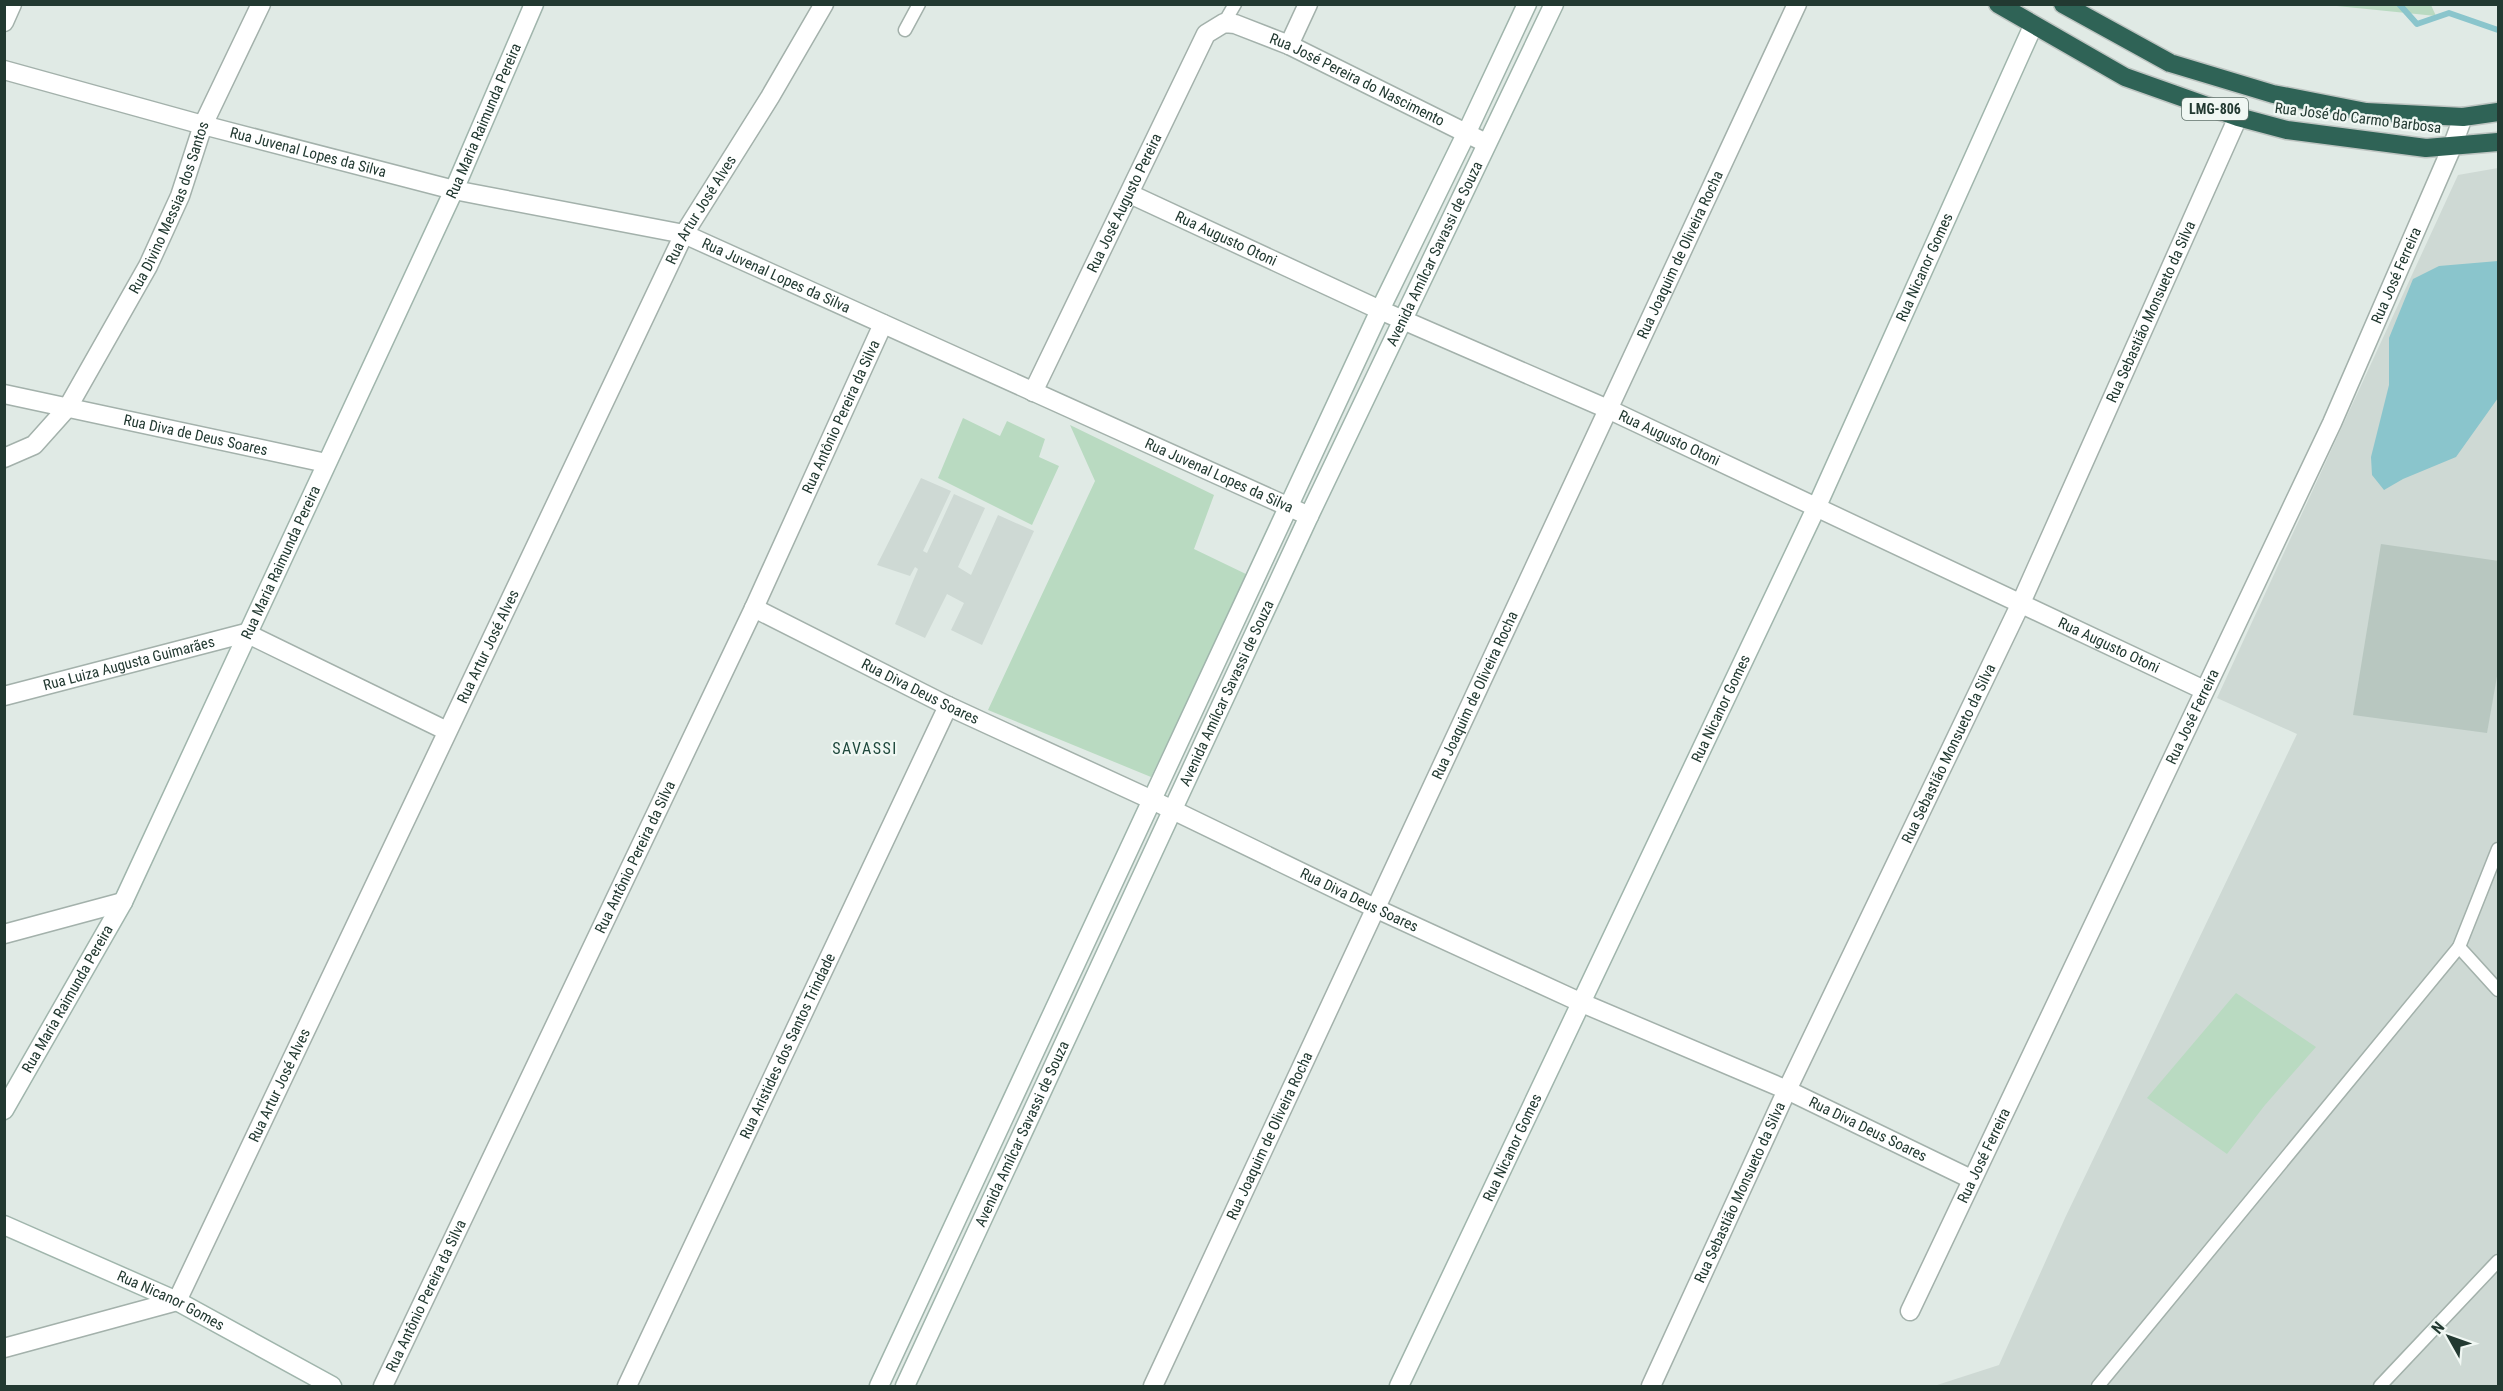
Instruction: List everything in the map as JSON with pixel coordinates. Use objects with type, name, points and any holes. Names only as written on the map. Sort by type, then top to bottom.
[{"type":"highway","name":"Rua José do Carmo Barbosa","points":[[1998,4],[2125,77],[2238,117],[2287,130],[2426,148],[2452,147]]},
{"type":"highway","name":"LMG-806","points":[[2063,4],[2170,63],[2273,94],[2366,112],[2463,117],[2499,111]]},
{"type":"highway","name":"LMG-806","points":[[2452,147],[2499,142]]},
{"type":"street","name":"Rua Divino Messias dos Santos","points":[[4,458],[34,445],[68,407],[148,266],[180,196],[203,125],[261,4]]},
{"type":"street","name":"Rua Maria Raimunda Pereira","points":[[4,1110],[123,902],[246,633],[454,190],[534,4]]},
{"type":"street","name":"Rua Artur José Alves","points":[[177,1301],[684,234],[770,97],[824,4]]},
{"type":"street","points":[[1289,45],[1308,4]]},
{"type":"street","name":"Avenida Amílcar Savassi de Souza","points":[[879,1386],[1150,800],[1380,310],[1527,4]]},
{"type":"street","name":"Avenida Amílcar Savassi de Souza","points":[[905,1386],[1309,516],[1405,320],[1486,143],[1554,4]]},
{"type":"street","name":"Rua Joaquim de Oliveira Rocha","points":[[1153,1386],[1610,410],[1797,4]]},
{"type":"street","name":"Rua José Pereira do Nascimento","points":[[1224,23],[1235,24],[1289,45],[1486,143]]},
{"type":"street","name":"Rua José Augusto Pereira","points":[[1033,392],[1206,34],[1224,23]]},
{"type":"street","name":"Rua Nicanor Gomes","points":[[1399,1386],[1816,506],[2033,26]]},
{"type":"street","name":"Rua Juvenal Lopes da Silva","points":[[4,70],[203,125],[454,190],[684,234],[1309,516]]},
{"type":"street","name":"Rua Sebastião Monsueto da Silva","points":[[1651,1386],[1787,1090],[2020,605],[2238,117]]},
{"type":"street","name":"Rua José Ferreira","points":[[1910,1311],[2332,423],[2463,117]]},
{"type":"street","name":"Rua Augusto Otoni","points":[[1130,194],[1380,310],[1610,410],[2204,690]]},
{"type":"street","name":"Rua Antônio Pereira da Silva","points":[[383,1386],[754,608],[883,324]]},
{"type":"street","name":"Rua Diva de Deus Soares","points":[[4,394],[326,463]]},
{"type":"street","name":"Rua Diva Deus Soares","points":[[754,608],[948,706],[1377,909],[1582,1003],[1787,1090],[1971,1179]]},
{"type":"street","points":[[246,633],[447,731]]},
{"type":"street","name":"Rua Luiza Augusta Guimarães","points":[[4,696],[246,633]]},
{"type":"street","name":"Rua Aristides dos Santos Trindade","points":[[627,1386],[948,706]]},
{"type":"street","points":[[4,934],[123,902]]},
{"type":"street","name":"Rua Nicanor Gomes","points":[[4,1225],[177,1301],[332,1386]]},
{"type":"street","points":[[4,1348],[177,1301]]},
{"type":"lane","points":[[906,30],[919,4]]},
{"type":"lane","points":[[1224,23],[1235,4]]},
{"type":"lane","points":[[2098,1386],[2459,947],[2499,849]]},
{"type":"lane","points":[[2459,947],[2499,990]]},
{"type":"lane","points":[[2380,1386],[2499,1261]]},
{"type":"shaded area","points":[[2498,168],[2498,1386],[1934,1386],[1999,1365],[2065,1218],[2297,734],[2217,698],[2458,175]]},
{"type":"shaded area","points":[[921,478],[951,491],[923,551],[927,553],[954,494],[985,508],[958,567],[971,575],[998,515],[1034,531],[982,645],[951,630],[964,603],[947,594],[925,638],[895,624],[918,569],[915,567],[910,576],[877,565]]},
{"type":"green space","points":[[2327,5],[2431,5],[2436,16]]},
{"type":"green space","points":[[963,418],[1000,436],[1007,421],[1045,439],[1039,457],[1059,466],[1032,525],[938,478]]},
{"type":"green space","points":[[1070,425],[1214,495],[1194,549],[1248,575],[1151,777],[988,710],[1095,481]]},
{"type":"green space","points":[[2236,993],[2316,1047],[2265,1105],[2227,1154],[2147,1098]]},
{"type":"water","points":[[2498,261],[2498,398],[2456,457],[2403,479],[2384,490],[2372,475],[2371,457],[2389,385],[2389,338],[2413,279],[2439,266]]},
{"type":"building","points":[[2381,544],[2499,561],[2499,665],[2487,733],[2353,715]]},
{"type":"waterway","points":[[2399,4],[2417,24],[2449,13],[2498,30]]},
{"type":"district","name":"SAVASSI","points":[[865,748]]}]
